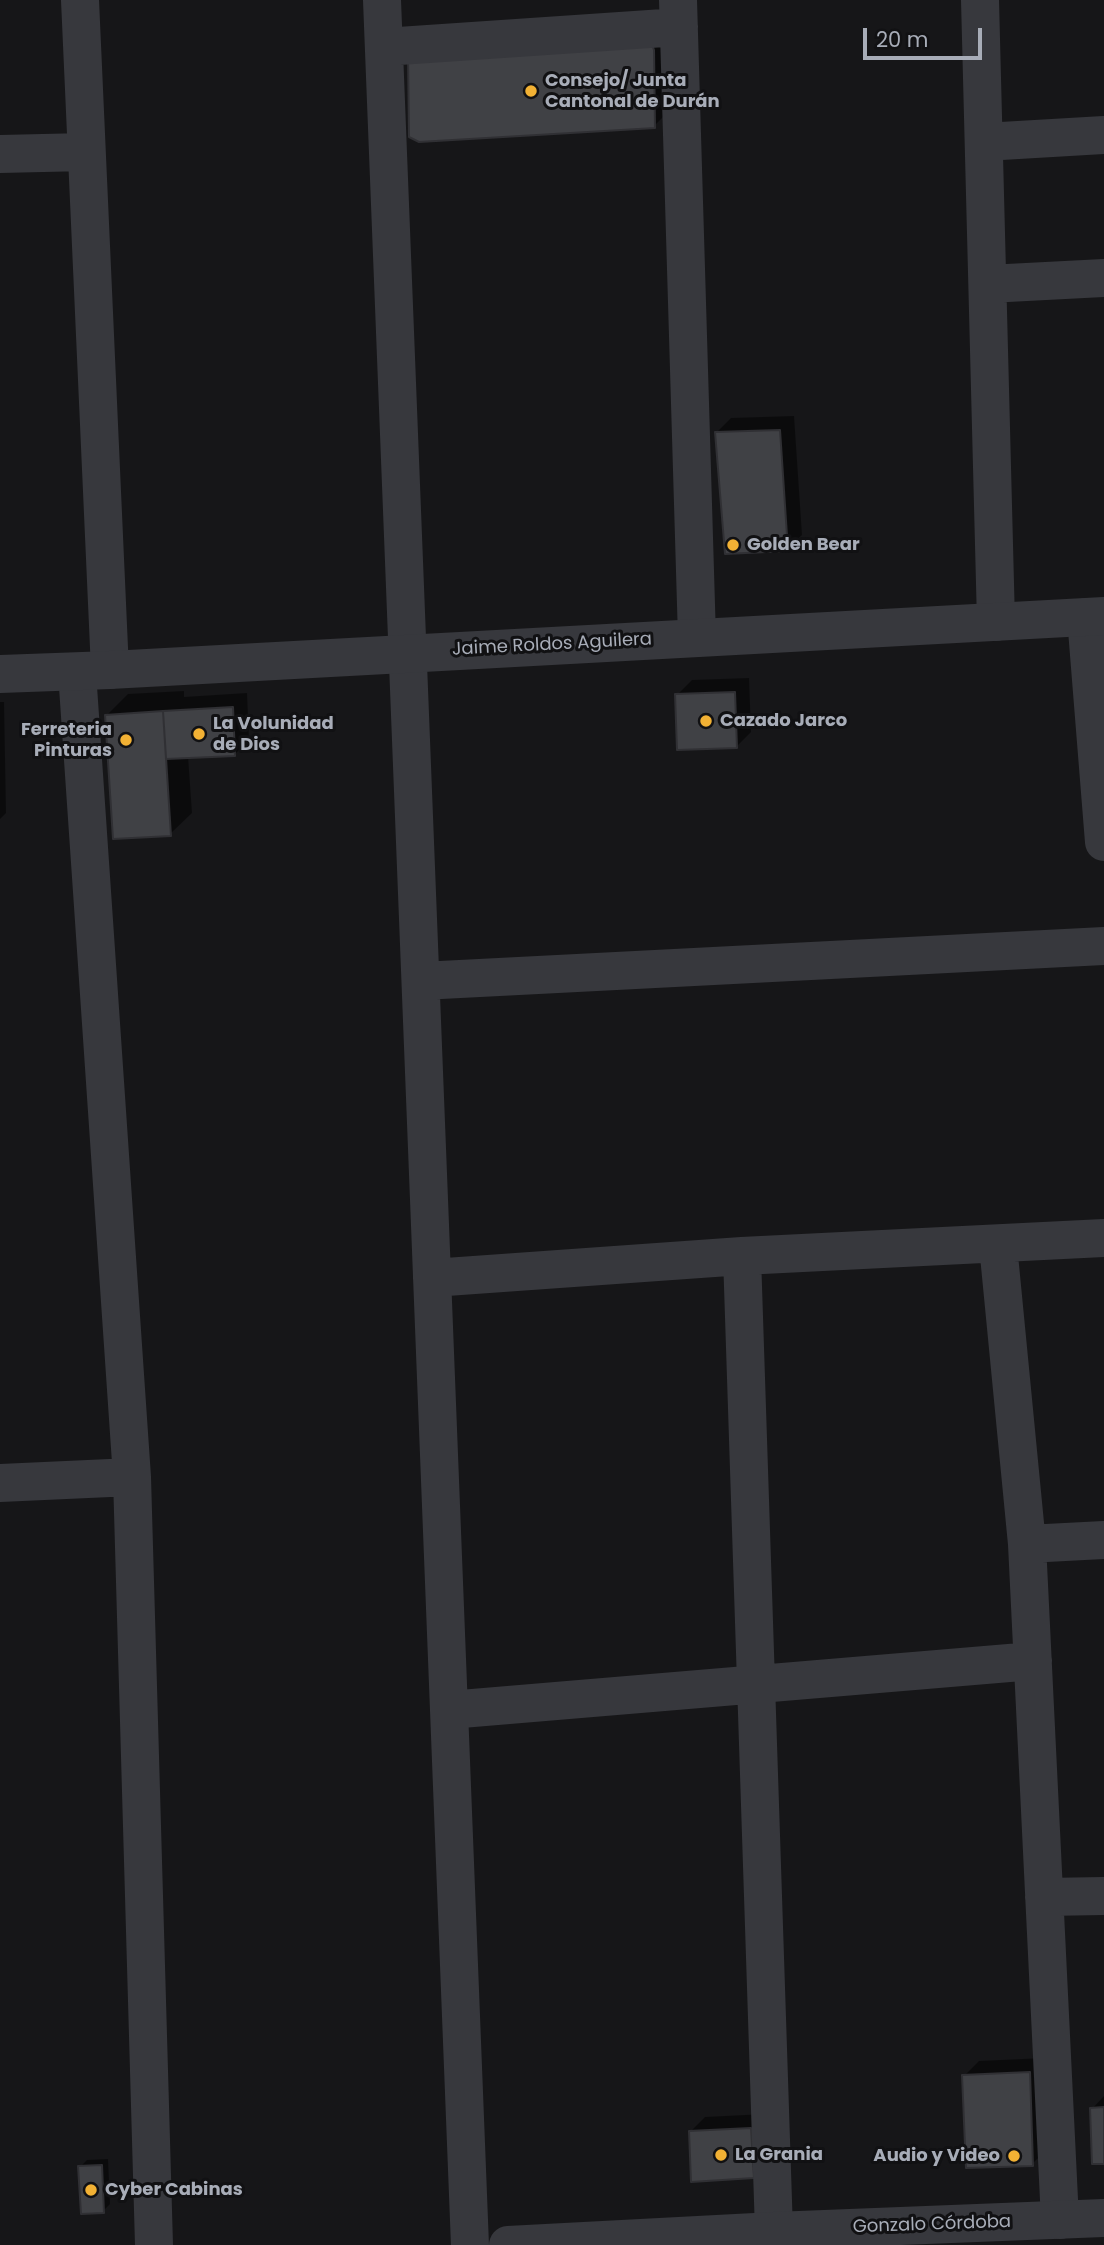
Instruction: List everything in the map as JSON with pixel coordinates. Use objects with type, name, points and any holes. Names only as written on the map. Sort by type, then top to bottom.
[{"type":"street","points":[[80,0],[86,152],[94,671],[132,1477],[154,2245]]},
{"type":"street","points":[[382,0],[470,2245]]},
{"type":"street","points":[[980,0],[996,622]]},
{"type":"street","points":[[384,47],[679,14],[697,638]]},
{"type":"street","points":[[984,142],[1104,135]]},
{"type":"street","points":[[0,154],[86,152]]},
{"type":"street","points":[[988,284],[1104,278]]},
{"type":"street","points":[[1095,617],[1104,842]]},
{"type":"street","name":"Jaime Roldos Aguilera","points":[[0,674],[1095,617]]},
{"type":"street","points":[[421,981],[1104,946]]},
{"type":"street","points":[[432,1278],[742,1256],[1104,1238]]},
{"type":"street","points":[[998,1245],[1027,1544],[1060,2220]]},
{"type":"street","points":[[742,1256],[774,2231]]},
{"type":"street","points":[[0,1483],[132,1477]]},
{"type":"street","points":[[1027,1544],[1104,1540]]},
{"type":"street","points":[[449,1710],[1033,1661]]},
{"type":"street","points":[[1044,1897],[1104,1896]]},
{"type":"street","name":"Gonzalo Córdoba","points":[[509,2245],[774,2231],[838,2237],[1104,2218]]},
{"type":"building","name":"Consejo/ Junta Cantonal de Durán","points":[[651,42],[654,50],[655,128],[419,142],[409,137],[408,54]]},
{"type":"building","points":[[780,430],[788,551],[725,554],[715,432]]},
{"type":"building","name":"Cazado Jarco","points":[[735,692],[737,748],[677,750],[675,694]]},
{"type":"building","name":"La Volunidad de Dios","points":[[233,707],[235,756],[166,759],[163,711]]},
{"type":"building","points":[[163,711],[171,836],[113,839],[105,715]]},
{"type":"building","points":[[1030,2072],[1033,2166],[966,2168],[962,2075]]},
{"type":"building","points":[[1104,2107],[1104,2164],[1092,2164],[1090,2108]]},
{"type":"building","name":"La Grania","points":[[751,2128],[754,2178],[691,2182],[689,2131]]},
{"type":"building","name":"Cyber Cabinas","points":[[102,2165],[104,2213],[81,2214],[78,2166]]},
{"type":"place","name":"Consejo/ Junta Cantonal de Durán","points":[[531,91]]},
{"type":"place","name":"Golden Bear","points":[[733,545]]},
{"type":"place","name":"Cazado Jarco","points":[[706,721]]},
{"type":"place","name":"La Volunidad de Dios","points":[[199,734]]},
{"type":"place","name":"Ferreteria Pinturas","points":[[126,740]]},
{"type":"place","name":"La Grania","points":[[721,2155]]},
{"type":"place","name":"Audio y Video","points":[[1014,2156]]},
{"type":"place","name":"Cyber Cabinas","points":[[91,2190]]}]
